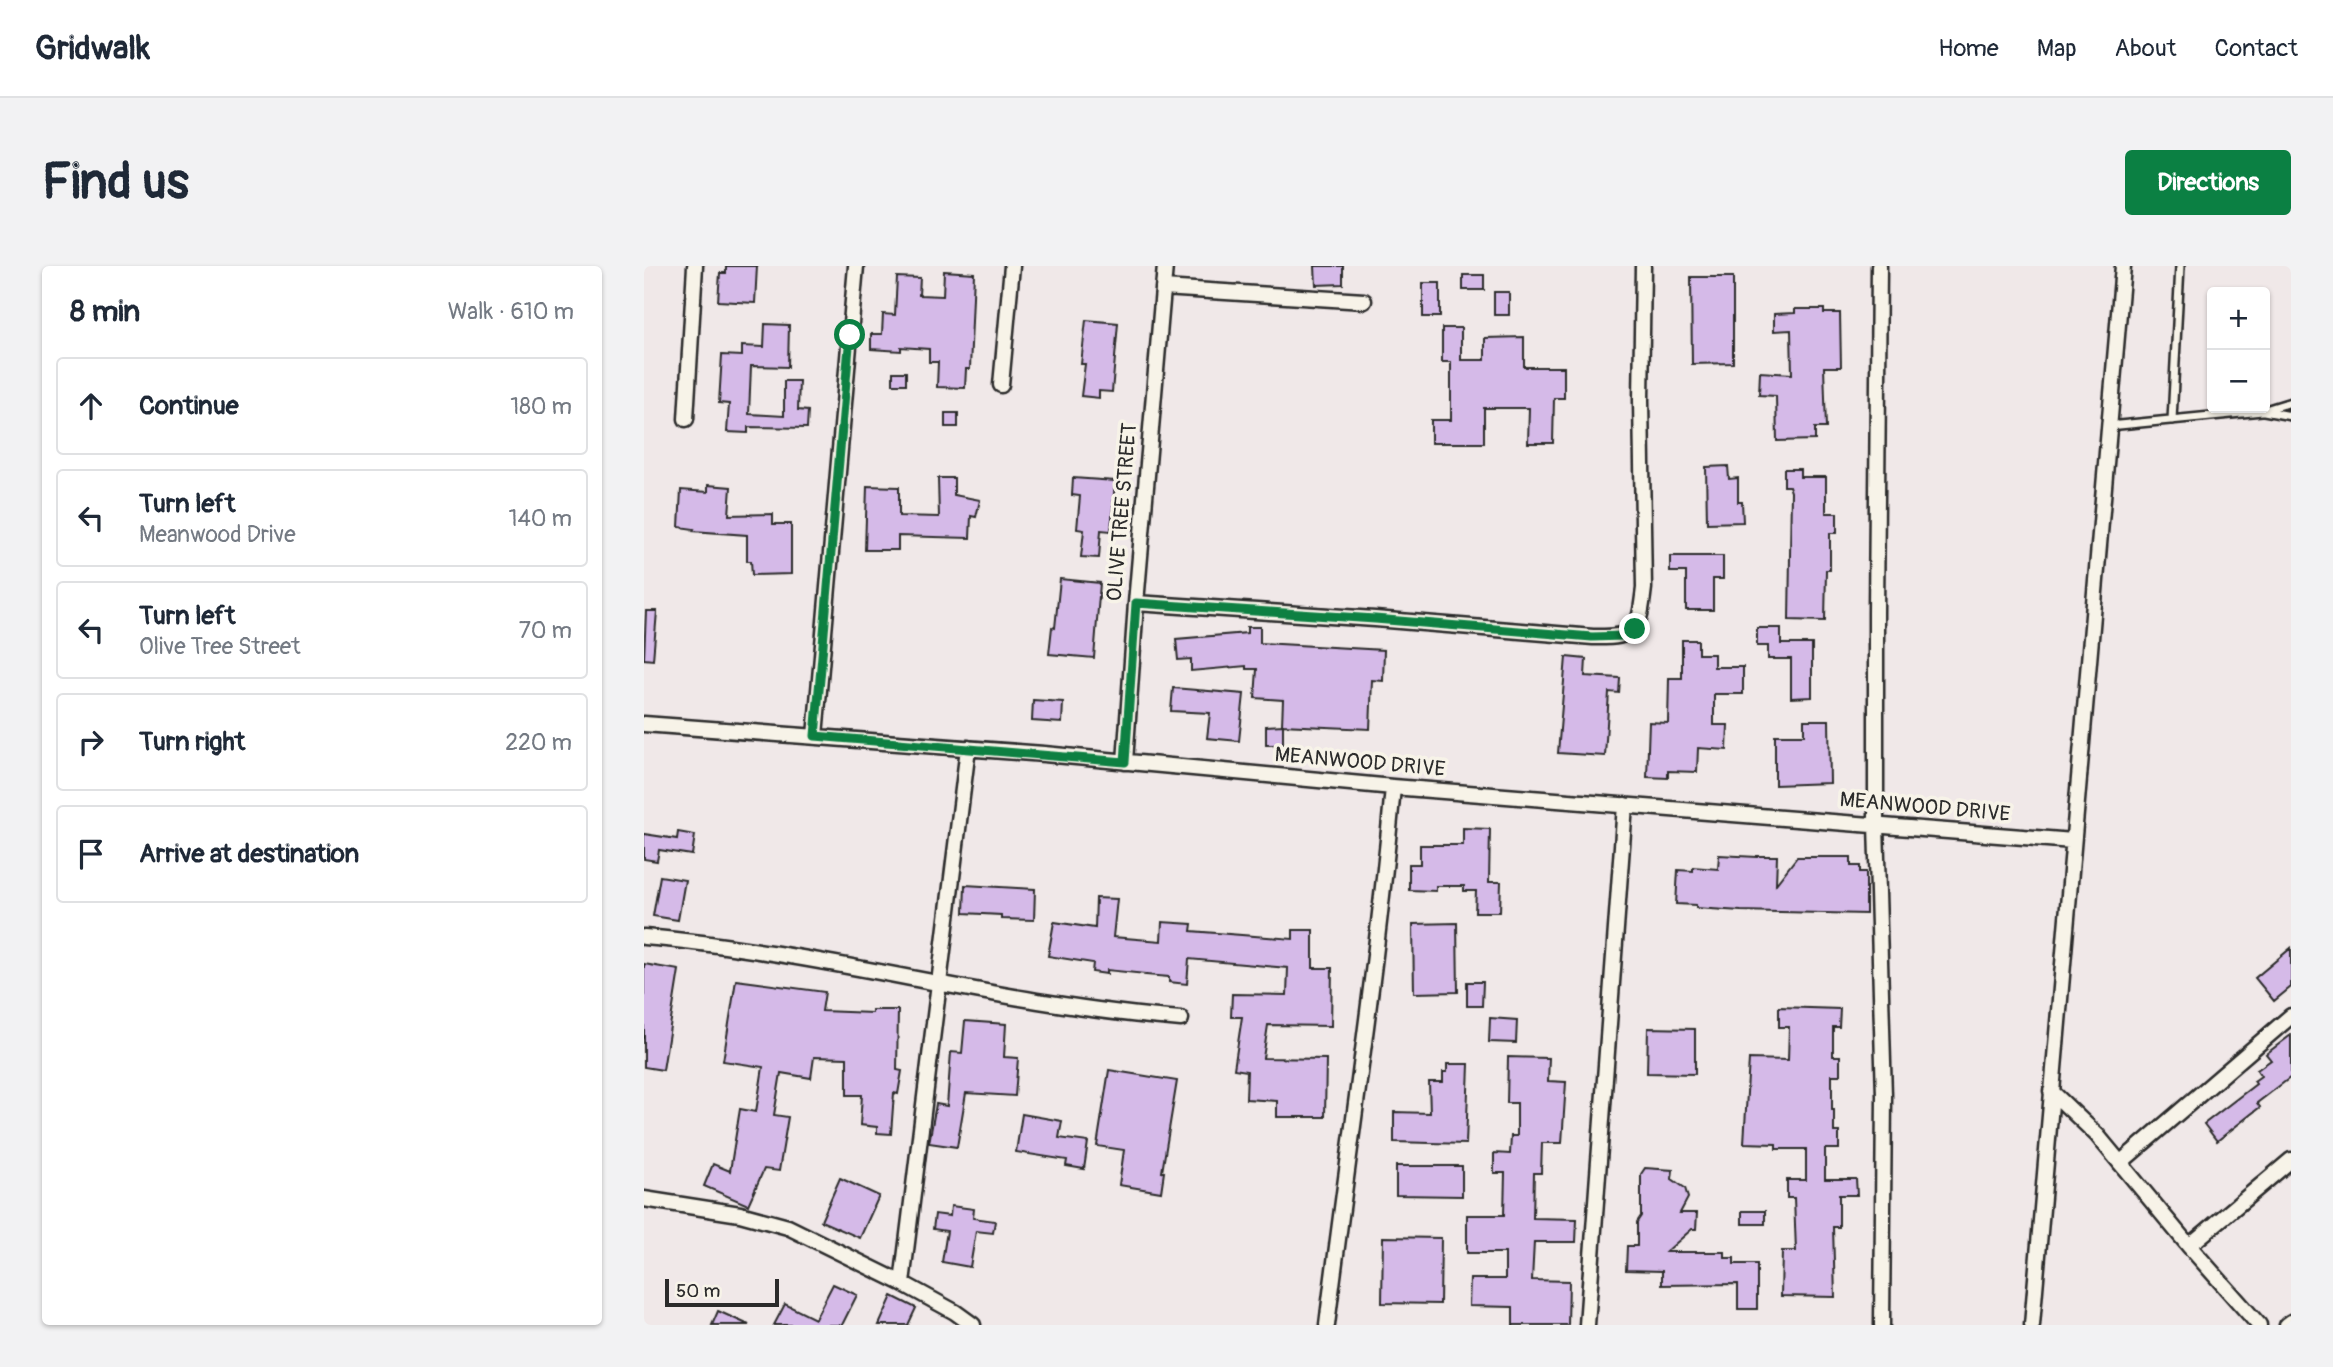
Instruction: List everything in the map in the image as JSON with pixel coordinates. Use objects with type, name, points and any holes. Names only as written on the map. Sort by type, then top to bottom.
[{"type":"street","points":[[686,419],[695,266]]},
{"type":"street","points":[[815,736],[856,266]]},
{"type":"street","points":[[1001,385],[1012,266]]},
{"type":"street","name":"OLIVE TREE STREET","points":[[1125,762],[1165,266]]},
{"type":"street","points":[[1136,603],[1592,637],[1623,636],[1635,629],[1641,614],[1644,588],[1641,400],[1643,266]]},
{"type":"street","points":[[1879,266],[1876,429],[1876,824],[1884,1096],[1882,1325]]},
{"type":"street","points":[[2032,1325],[2123,266]]},
{"type":"street","points":[[1163,288],[1364,301]]},
{"type":"street","name":"MEANWOOD DRIVE","points":[[644,724],[968,748],[1393,787],[2073,841]]},
{"type":"street","points":[[902,1283],[968,748]]},
{"type":"street","points":[[1327,1325],[1365,1021],[1377,949],[1393,787]]},
{"type":"street","points":[[1587,1325],[1625,805]]},
{"type":"street","points":[[644,937],[773,954],[1114,1014],[1181,1019]]},
{"type":"street","points":[[2120,1163],[2291,1016]]},
{"type":"street","points":[[2052,1091],[2097,1135],[2259,1325]]},
{"type":"street","points":[[2189,1246],[2291,1160]]},
{"type":"street","points":[[644,1199],[740,1213],[788,1227],[902,1283],[973,1325]]},
{"type":"lane","points":[[2172,420],[2180,266]]},
{"type":"lane","points":[[2270,409],[2291,402]]},
{"type":"lane","points":[[2270,412],[2291,416]]},
{"type":"lane","points":[[2109,426],[2242,413]]},
{"type":"building","points":[[726,266],[757,266],[755,303],[718,301],[720,273],[726,273]]},
{"type":"building","points":[[1315,266],[1343,266],[1343,284],[1316,285]]},
{"type":"building","points":[[944,271],[974,273],[970,369],[966,369],[965,388],[937,387],[938,362],[929,362],[929,349],[871,349],[871,334],[882,334],[883,314],[895,315],[897,277],[920,278],[919,295],[943,296]]},
{"type":"building","points":[[1463,275],[1484,275],[1484,290],[1463,290]]},
{"type":"building","points":[[1691,277],[1733,277],[1733,363],[1692,364]]},
{"type":"building","points":[[1423,283],[1440,283],[1440,317],[1423,317]]},
{"type":"building","points":[[1494,292],[1509,292],[1509,315],[1494,315]]},
{"type":"building","points":[[1795,309],[1824,309],[1824,313],[1840,313],[1841,367],[1824,367],[1826,428],[1815,428],[1815,440],[1777,441],[1776,396],[1759,395],[1760,372],[1792,374],[1791,330],[1774,331],[1774,314],[1795,313]]},
{"type":"building","points":[[1086,320],[1118,323],[1112,392],[1099,391],[1099,398],[1081,396],[1085,364],[1081,364]]},
{"type":"building","points":[[765,324],[789,325],[788,367],[751,366],[749,414],[784,416],[784,381],[799,381],[798,410],[808,411],[807,428],[748,427],[748,433],[727,432],[729,404],[719,403],[722,355],[742,356],[742,346],[764,347]]},
{"type":"building","points":[[1442,328],[1461,328],[1461,360],[1485,360],[1485,338],[1524,337],[1524,367],[1564,367],[1564,398],[1554,398],[1553,443],[1528,443],[1529,408],[1484,408],[1484,443],[1431,443],[1431,420],[1451,420],[1451,362],[1442,362]]},
{"type":"building","points":[[893,372],[906,372],[906,384],[893,384]]},
{"type":"building","points":[[945,413],[958,413],[958,427],[945,427]]},
{"type":"building","points":[[1728,466],[1729,479],[1738,478],[1738,502],[1742,502],[1743,522],[1707,523],[1706,467]]},
{"type":"building","points":[[1784,469],[1800,469],[1800,477],[1826,477],[1826,513],[1837,513],[1837,533],[1830,533],[1825,621],[1789,620],[1791,492],[1789,486],[1784,486]]},
{"type":"building","points":[[938,478],[954,478],[954,495],[980,500],[976,517],[971,516],[970,538],[898,536],[898,550],[865,550],[867,486],[899,487],[899,516],[939,517]]},
{"type":"building","points":[[1073,478],[1115,481],[1111,531],[1101,530],[1099,558],[1081,557],[1084,530],[1077,529],[1080,496],[1072,495]]},
{"type":"building","points":[[708,485],[731,487],[729,515],[773,514],[773,524],[791,524],[791,574],[752,575],[751,561],[747,561],[747,535],[693,531],[694,529],[679,527],[681,490],[708,492]]},
{"type":"building","points":[[1670,556],[1723,556],[1723,579],[1713,579],[1713,610],[1686,610],[1686,572],[1670,572]]},
{"type":"building","points":[[1060,579],[1100,583],[1094,658],[1049,654],[1052,627],[1055,628]]},
{"type":"building","points":[[646,611],[657,611],[653,660],[644,659]]},
{"type":"building","points":[[1247,627],[1260,627],[1260,643],[1384,650],[1383,681],[1372,680],[1370,729],[1282,725],[1283,700],[1255,698],[1257,669],[1246,669],[1246,666],[1191,671],[1191,659],[1178,660],[1176,639],[1247,633]]},
{"type":"building","points":[[1757,628],[1781,628],[1781,644],[1812,644],[1812,697],[1791,698],[1791,659],[1768,659],[1768,646],[1757,646]]},
{"type":"building","points":[[1682,640],[1698,640],[1698,654],[1714,654],[1714,667],[1743,667],[1743,694],[1714,694],[1714,725],[1728,725],[1727,750],[1698,748],[1697,772],[1668,771],[1668,778],[1647,777],[1649,722],[1668,723],[1669,678],[1682,678]]},
{"type":"building","points":[[1566,657],[1586,659],[1585,676],[1620,678],[1619,693],[1609,692],[1605,756],[1558,753]]},
{"type":"building","points":[[1173,688],[1244,694],[1239,741],[1207,738],[1210,713],[1171,711]]},
{"type":"building","points":[[1033,700],[1063,702],[1062,723],[1032,721]]},
{"type":"building","points":[[1804,720],[1829,720],[1830,783],[1775,785],[1775,735],[1804,735]]},
{"type":"building","points":[[1283,725],[1283,745],[1266,745],[1266,726]]},
{"type":"building","points":[[1463,828],[1490,829],[1489,882],[1501,882],[1500,912],[1475,912],[1476,891],[1464,891],[1464,886],[1436,886],[1436,891],[1409,890],[1409,864],[1420,864],[1420,845],[1463,845]]},
{"type":"building","points":[[678,832],[695,835],[692,855],[659,850],[657,861],[644,859],[644,834],[677,839]]},
{"type":"building","points":[[1719,855],[1777,856],[1776,884],[1797,857],[1851,857],[1851,866],[1860,866],[1860,872],[1866,872],[1866,914],[1741,911],[1676,904],[1678,870],[1693,871],[1693,867],[1718,869]]},
{"type":"building","points":[[660,876],[685,880],[678,920],[653,916]]},
{"type":"building","points":[[965,885],[1035,889],[1034,920],[1001,919],[1001,915],[964,913]]},
{"type":"building","points":[[1096,898],[1117,899],[1113,937],[1161,941],[1162,922],[1192,924],[1191,931],[1293,939],[1293,930],[1313,930],[1313,968],[1332,968],[1331,1026],[1268,1025],[1263,1058],[1326,1059],[1325,1117],[1277,1117],[1277,1101],[1246,1099],[1247,1071],[1234,1069],[1242,1017],[1231,1017],[1232,994],[1287,995],[1288,968],[1189,959],[1187,984],[1169,982],[1169,977],[1146,974],[1107,970],[1107,974],[1092,972],[1093,963],[1048,956],[1054,922],[1095,928]]},
{"type":"building","points":[[1457,923],[1458,992],[1414,993],[1413,924]]},
{"type":"building","points":[[2291,948],[2291,987],[2274,1001],[2255,978]]},
{"type":"building","points":[[644,964],[679,970],[663,1070],[644,1067]]},
{"type":"building","points":[[736,980],[825,992],[822,1011],[872,1013],[872,1010],[898,1010],[897,1070],[902,1071],[898,1094],[894,1093],[891,1134],[877,1133],[877,1127],[860,1125],[862,1095],[847,1095],[847,1058],[814,1057],[811,1078],[781,1073],[774,1115],[788,1117],[779,1171],[764,1169],[748,1205],[704,1186],[713,1164],[730,1171],[740,1109],[756,1112],[763,1067],[723,1061]]},
{"type":"building","points":[[1467,982],[1483,982],[1482,1006],[1467,1006]]},
{"type":"building","points":[[1779,1007],[1840,1009],[1839,1027],[1833,1027],[1833,1056],[1840,1056],[1840,1075],[1832,1075],[1834,1132],[1839,1132],[1839,1149],[1825,1149],[1825,1179],[1856,1179],[1857,1195],[1839,1195],[1839,1227],[1833,1227],[1835,1297],[1781,1296],[1782,1251],[1796,1251],[1794,1198],[1787,1198],[1787,1180],[1806,1180],[1806,1149],[1776,1149],[1776,1144],[1744,1143],[1749,1059],[1788,1060],[1789,1027],[1779,1027]]},
{"type":"building","points":[[1490,1018],[1517,1020],[1516,1043],[1489,1042]]},
{"type":"building","points":[[965,1021],[1006,1024],[1004,1057],[1018,1058],[1015,1096],[966,1093],[957,1147],[929,1143],[936,1104],[947,1106],[951,1052],[962,1053]]},
{"type":"building","points":[[1648,1028],[1695,1029],[1695,1074],[1647,1073]]},
{"type":"building","points":[[2291,1035],[2291,1077],[2257,1103],[2260,1107],[2217,1141],[2204,1124],[2256,1084],[2254,1081],[2261,1076],[2257,1070],[2271,1060],[2266,1054]]},
{"type":"building","points":[[1508,1057],[1549,1058],[1548,1081],[1566,1082],[1562,1143],[1542,1143],[1541,1173],[1534,1173],[1533,1218],[1577,1219],[1576,1242],[1534,1242],[1532,1280],[1569,1281],[1568,1325],[1513,1325],[1513,1307],[1469,1306],[1470,1279],[1505,1279],[1505,1253],[1467,1253],[1467,1215],[1504,1215],[1505,1173],[1494,1173],[1494,1153],[1510,1154],[1511,1136],[1517,1136],[1517,1103],[1507,1103]]},
{"type":"building","points":[[1447,1064],[1469,1064],[1466,1144],[1394,1142],[1394,1112],[1430,1113],[1429,1082],[1443,1082],[1443,1072],[1447,1072]]},
{"type":"building","points":[[1109,1070],[1177,1081],[1161,1192],[1119,1185],[1124,1150],[1097,1146]]},
{"type":"building","points":[[1022,1114],[1062,1121],[1059,1138],[1088,1142],[1084,1169],[1066,1166],[1067,1160],[1016,1152]]},
{"type":"building","points":[[1396,1166],[1462,1166],[1462,1196],[1396,1195]]},
{"type":"building","points":[[1645,1168],[1673,1170],[1672,1179],[1685,1188],[1688,1198],[1680,1213],[1697,1213],[1696,1229],[1692,1229],[1666,1252],[1725,1252],[1725,1258],[1734,1258],[1734,1264],[1757,1264],[1757,1309],[1738,1309],[1738,1284],[1662,1285],[1662,1271],[1626,1270],[1627,1246],[1637,1246],[1637,1222],[1641,1216],[1641,1174]]},
{"type":"building","points":[[840,1178],[879,1196],[860,1238],[821,1221]]},
{"type":"building","points":[[951,1206],[974,1209],[973,1218],[995,1221],[993,1233],[976,1231],[970,1267],[942,1262],[947,1231],[933,1229],[935,1214],[950,1216]]},
{"type":"building","points":[[1742,1211],[1765,1211],[1765,1224],[1742,1224]]},
{"type":"building","points":[[1383,1237],[1441,1238],[1440,1304],[1382,1303]]},
{"type":"building","points":[[833,1284],[857,1295],[842,1325],[774,1325],[785,1304],[815,1319]]},
{"type":"building","points":[[892,1296],[916,1308],[908,1325],[879,1325]]},
{"type":"building","points":[[718,1311],[749,1325],[712,1325]]},
{"type":"route","points":[[850,335],[815,736],[1125,762],[1136,603],[1592,637],[1623,636],[1635,629]]}]
